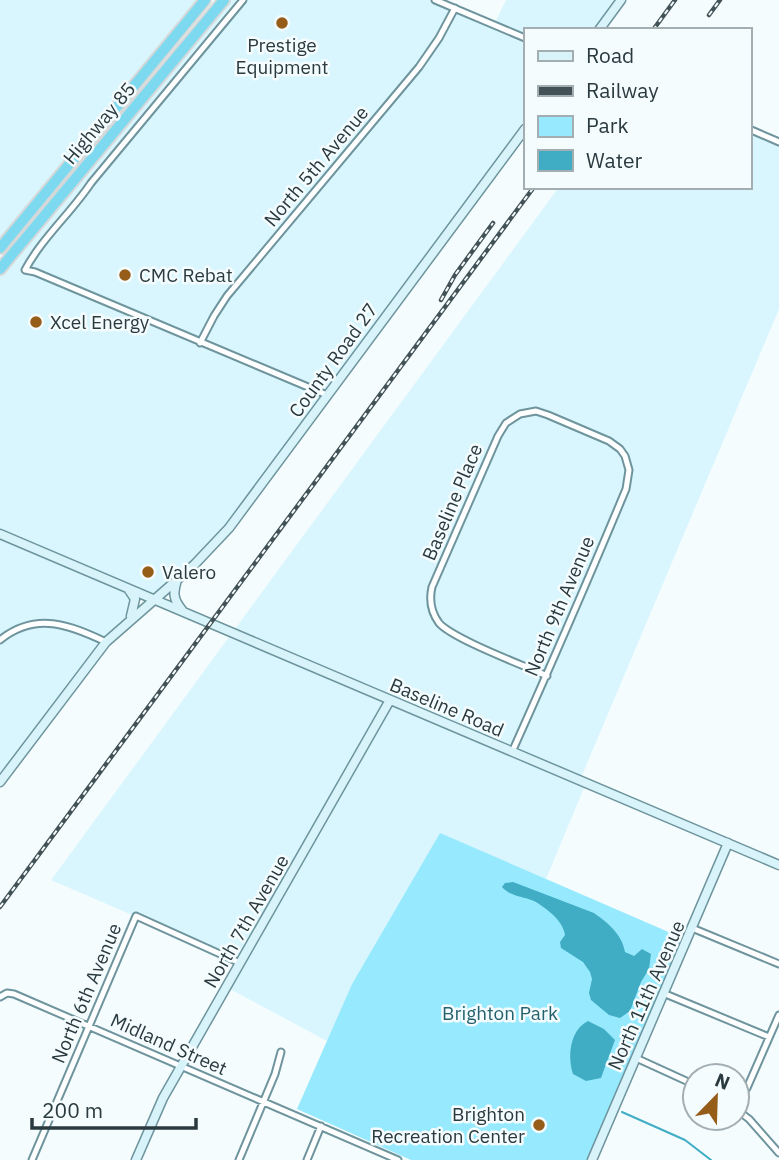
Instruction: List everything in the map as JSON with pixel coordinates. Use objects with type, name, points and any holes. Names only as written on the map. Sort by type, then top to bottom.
[{"type":"highway","name":"Highway 85","points":[[0,248],[205,0]]},
{"type":"highway","name":"Highway 85","points":[[0,269],[224,0]]},
{"type":"street","points":[[243,0],[91,183],[24,270],[327,395]]},
{"type":"street","points":[[435,0],[454,5],[524,38]]},
{"type":"street","points":[[600,28],[621,0]]},
{"type":"street","name":"North 5th Avenue","points":[[201,343],[227,296],[419,67],[434,46],[454,5]]},
{"type":"street","name":"County Road 27","points":[[0,782],[106,642],[210,550],[229,527],[524,130]]},
{"type":"street","points":[[751,130],[779,142]]},
{"type":"street","name":"Baseline Place","points":[[547,676],[446,630],[430,603],[432,587],[498,436],[512,417],[536,411],[609,441],[625,456],[629,470]]},
{"type":"street","name":"North 9th Avenue","points":[[512,752],[626,489],[629,470]]},
{"type":"street","name":"Baseline Road","points":[[0,534],[779,865]]},
{"type":"street","points":[[177,580],[174,599],[184,612]]},
{"type":"street","points":[[127,588],[135,599],[129,620]]},
{"type":"street","points":[[0,640],[9,633],[28,626],[51,623],[71,626],[106,642]]},
{"type":"street","name":"North 7th Avenue","points":[[136,1160],[158,1109],[181,1067],[390,700]]},
{"type":"street","name":"North 11th Avenue","points":[[592,1160],[728,843]]},
{"type":"street","name":"North 6th Avenue","points":[[32,1160],[136,916],[240,962]]},
{"type":"street","points":[[692,928],[779,964]]},
{"type":"street","points":[[663,993],[769,1037]]},
{"type":"street","name":"Midland Street","points":[[2,995],[14,994],[398,1160]]},
{"type":"street","points":[[751,1079],[779,1015]]},
{"type":"street","points":[[239,1160],[279,1065],[281,1052]]},
{"type":"street","points":[[636,1058],[681,1079]]},
{"type":"street","points":[[751,1121],[779,1153]]},
{"type":"street","points":[[307,1160],[321,1126]]},
{"type":"street","points":[[374,1160],[378,1151]]},
{"type":"shaded area","points":[[0,0],[205,0],[0,248]]},
{"type":"shaded area","points":[[224,0],[435,0],[494,25],[506,0],[621,0],[600,28],[524,28],[524,130],[229,528],[155,600],[134,595],[129,620],[114,634],[0,782],[0,269]]},
{"type":"shaded area","points":[[751,130],[779,142],[779,309],[580,780],[586,783],[546,879],[440,834],[352,984],[327,1041],[226,987],[241,962],[51,880],[558,189],[751,189]]},
{"type":"green space","name":"Brighton Park","points":[[440,833],[687,940],[592,1160],[411,1160],[297,1109],[352,984]]},
{"type":"water","points":[[513,882],[594,913],[618,934],[625,952],[634,956],[642,949],[651,954],[649,969],[630,1011],[620,1018],[609,1015],[591,1000],[590,972],[583,962],[561,948],[560,942],[565,935],[561,924],[539,904],[513,895],[502,887],[505,883]]},
{"type":"water","points":[[588,1021],[604,1029],[615,1040],[601,1078],[586,1081],[573,1074],[570,1052],[577,1031]]},
{"type":"waterway","points":[[622,1112],[685,1140],[711,1160]]},
{"type":"railway","points":[[654,28],[675,0]]},
{"type":"railway","points":[[709,15],[720,0]]},
{"type":"railway","points":[[0,907],[533,189]]},
{"type":"railway","points":[[441,300],[455,275],[493,223]]},
{"type":"place","name":"Prestige Equipment","points":[[282,23]]},
{"type":"place","name":"CMC Rebat","points":[[125,275]]},
{"type":"place","name":"Xcel Energy","points":[[36,322]]},
{"type":"place","name":"Valero","points":[[148,572]]},
{"type":"place","name":"Brighton Recreation Center","points":[[539,1125]]}]
